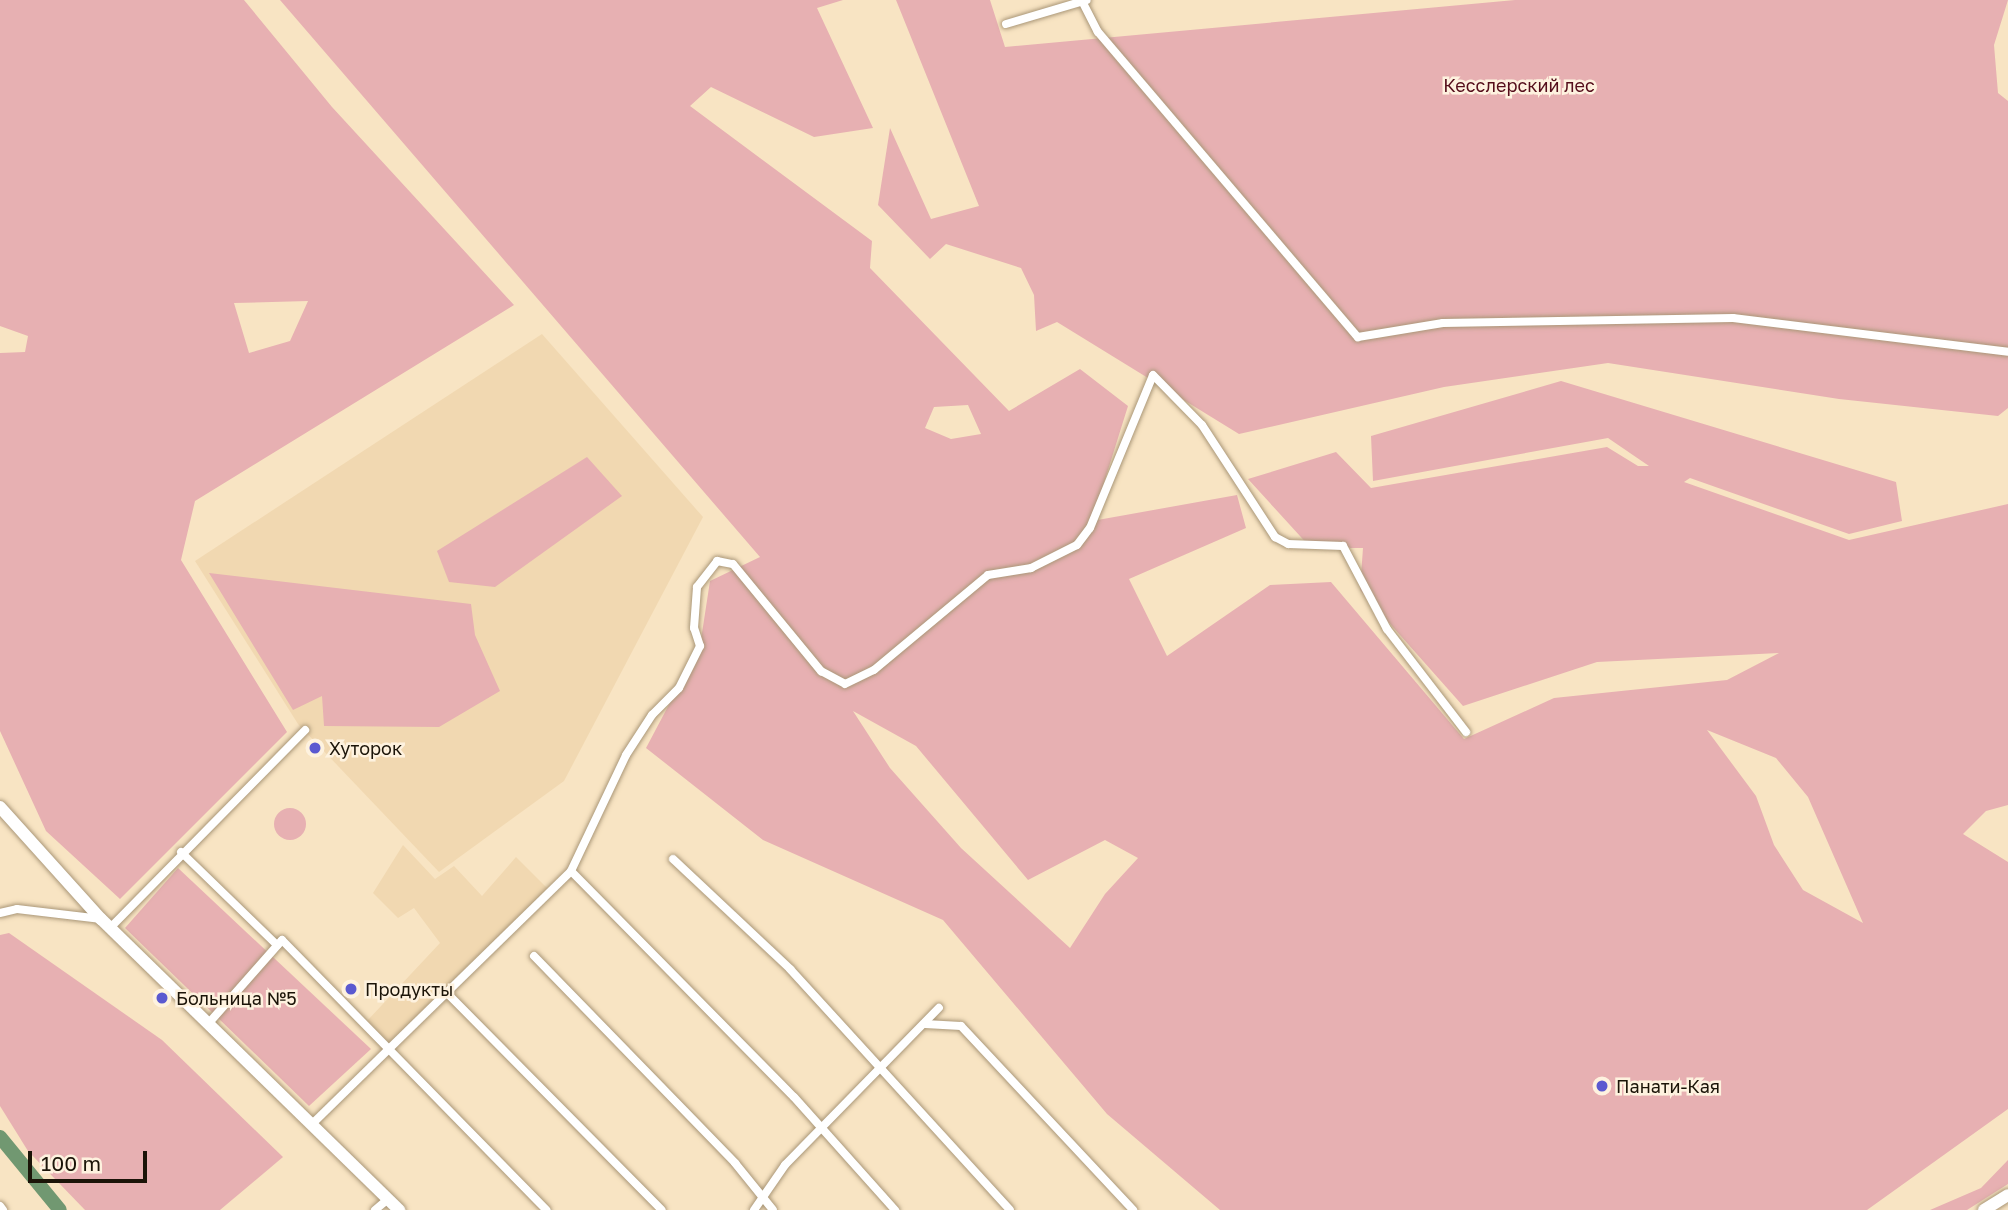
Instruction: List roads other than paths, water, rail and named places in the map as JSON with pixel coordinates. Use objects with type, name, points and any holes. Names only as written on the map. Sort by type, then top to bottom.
[{"type":"main road","points":[[0,807],[105,924],[399,1210]]},
{"type":"main road","points":[[1984,1210],[2008,1195]]},
{"type":"street","points":[[1006,24],[1085,0],[1098,32],[1359,337],[1470,322],[1733,318],[2008,352]]},
{"type":"street","points":[[311,1125],[571,871],[626,755],[652,715],[678,688],[700,646],[694,628],[697,587],[717,561],[733,564],[821,671],[845,684],[874,670],[988,575],[1031,568],[1077,545],[1090,528],[1153,375],[1202,425],[1275,537],[1288,544],[1343,545],[1387,629],[1466,733]]},
{"type":"street","points":[[0,913],[17,909],[105,924],[306,730]]},
{"type":"street","points":[[181,852],[389,1049],[546,1210]]},
{"type":"street","points":[[673,859],[790,969],[879,1072],[1010,1210]]},
{"type":"street","points":[[571,871],[823,1130],[895,1210]]},
{"type":"street","points":[[208,1024],[279,943]]},
{"type":"street","points":[[534,956],[764,1196],[773,1210]]},
{"type":"street","points":[[447,993],[662,1210]]},
{"type":"street","points":[[754,1210],[823,1130],[939,1008]]},
{"type":"street","points":[[925,1024],[961,1026],[1133,1210]]},
{"type":"street","points":[[375,1210],[388,1199]]},
{"type":"waterway","points":[[0,1137],[60,1210]]},
{"type":"place","name":"Хуторок","points":[[315,748]]},
{"type":"place","name":"Продукты","points":[[351,989]]},
{"type":"place","name":"Больница №5","points":[[162,998]]},
{"type":"place","name":"Панати-Кая","points":[[1602,1086]]},
{"type":"park label","name":"Кесслерский лес","points":[[1519,85]]}]
